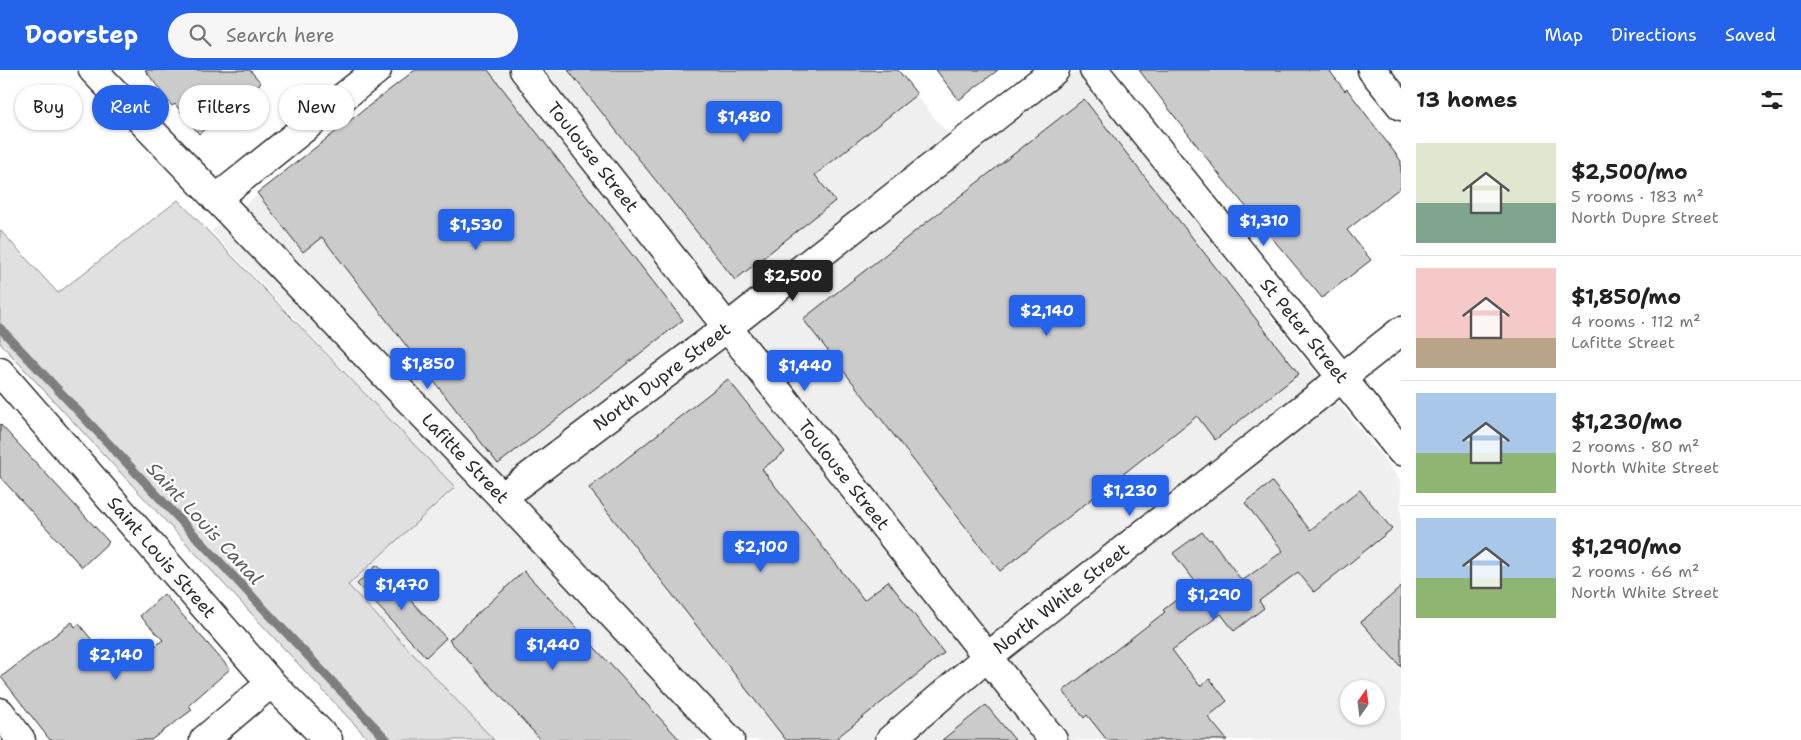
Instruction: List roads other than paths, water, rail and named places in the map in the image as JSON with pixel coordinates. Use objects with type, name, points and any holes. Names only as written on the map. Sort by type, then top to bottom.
[{"type":"street","name":"Lafitte Street","points":[[93,70],[502,497],[730,740]]},
{"type":"street","points":[[216,199],[377,70]]},
{"type":"street","name":"Toulouse Street","points":[[524,70],[728,327],[986,658],[1053,740]]},
{"type":"street","name":"North Dupre Street","points":[[502,497],[728,327],[1055,70]]},
{"type":"street","name":"St Peter Street","points":[[1094,70],[1401,452]]},
{"type":"street","points":[[1372,70],[1401,106]]},
{"type":"street","name":"North White Street","points":[[890,740],[986,658],[1401,331]]},
{"type":"street","name":"Saint Louis Street","points":[[0,372],[271,683],[328,740]]},
{"type":"street","points":[[204,740],[271,683]]},
{"type":"street","points":[[0,712],[21,740]]},
{"type":"waterway","name":"Saint Louis Canal","points":[[0,328],[387,740]]}]
